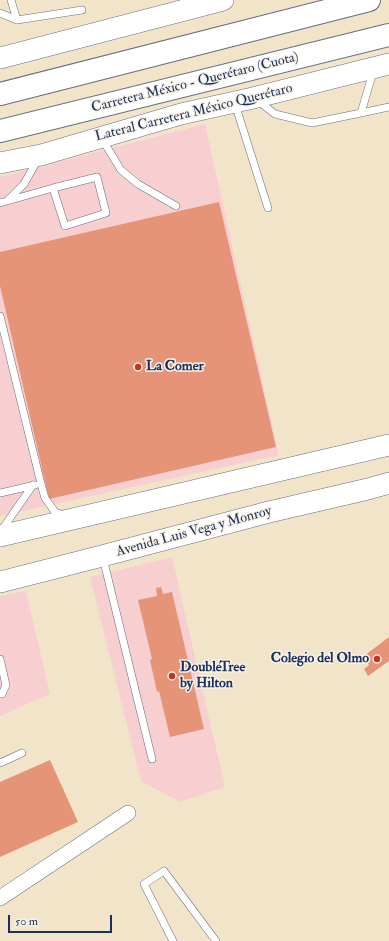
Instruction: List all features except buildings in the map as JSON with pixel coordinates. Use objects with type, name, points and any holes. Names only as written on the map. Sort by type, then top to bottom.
[{"type":"highway","points":[[0,94],[369,0]]},
{"type":"highway","name":"Carretera México - Querétaro (Cuota)","points":[[0,131],[389,35]]},
{"type":"main road","points":[[0,58],[223,0]]},
{"type":"main road","name":"Lateral Carretera México Querétaro","points":[[0,164],[41,154],[180,114],[382,66]]},
{"type":"main road","points":[[0,536],[389,445]]},
{"type":"main road","name":"Avenida Luis Vega y Monroy","points":[[0,582],[269,512],[389,483]]},
{"type":"street","points":[[0,898],[128,813]]},
{"type":"lane","points":[[11,0],[17,20]]},
{"type":"lane","points":[[0,13],[17,20],[82,10]]},
{"type":"lane","points":[[361,112],[382,66]]},
{"type":"lane","points":[[244,100],[275,114],[312,122],[389,107]]},
{"type":"lane","points":[[244,100],[268,208]]},
{"type":"lane","points":[[101,137],[121,170],[138,184],[176,206]]},
{"type":"lane","points":[[4,202],[24,184],[41,154]]},
{"type":"lane","points":[[4,202],[53,188],[97,177],[106,213],[65,226],[53,188]]},
{"type":"lane","points":[[0,316],[41,484],[46,498],[55,512],[75,518]]},
{"type":"lane","points":[[0,494],[41,484]]},
{"type":"lane","points":[[0,532],[33,485]]},
{"type":"lane","points":[[102,556],[152,759]]},
{"type":"lane","points":[[0,660],[6,685],[2,694],[0,694]]},
{"type":"lane","points":[[0,763],[22,753]]},
{"type":"lane","points":[[173,941],[144,884],[164,872],[216,941]]},
{"type":"shaded area","name":"La Comer","points":[[205,124],[279,455],[0,516],[0,177]]},
{"type":"shaded area","points":[[172,557],[225,787],[180,802],[141,781],[90,577]]},
{"type":"shaded area","points":[[26,591],[50,694],[0,716],[0,596]]},
{"type":"place","name":"La Comer","points":[[138,367]]},
{"type":"place","name":"Colegio del Olmo","points":[[377,659]]},
{"type":"place","name":"DoubleTree by Hilton","points":[[172,676]]}]
